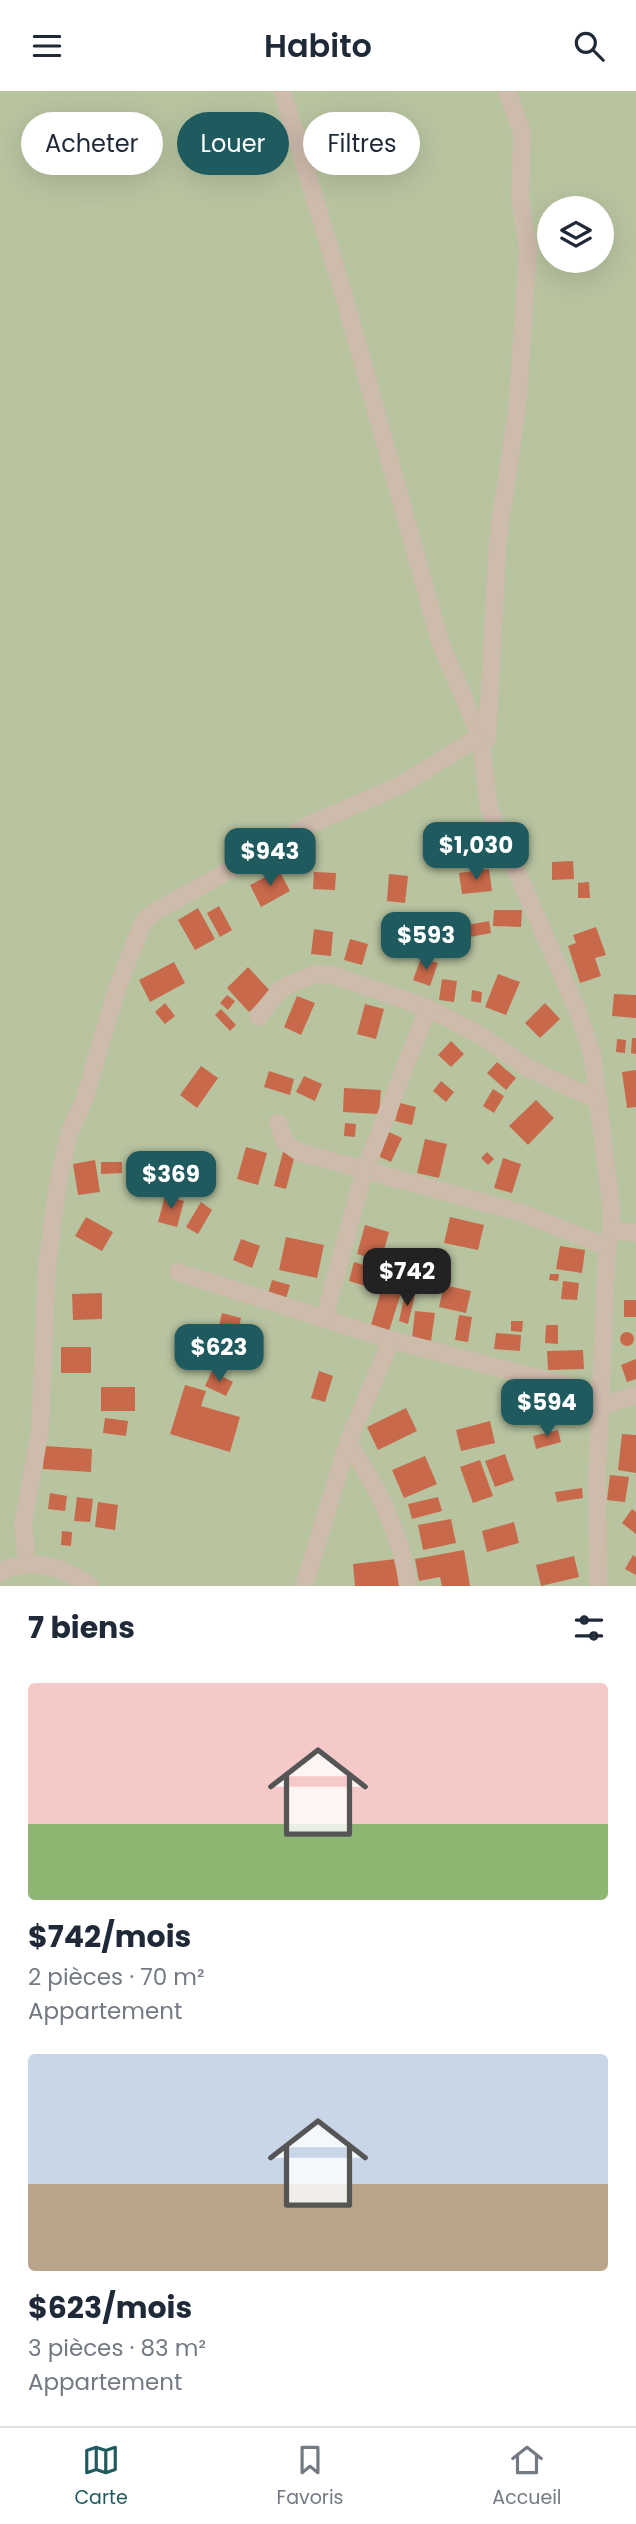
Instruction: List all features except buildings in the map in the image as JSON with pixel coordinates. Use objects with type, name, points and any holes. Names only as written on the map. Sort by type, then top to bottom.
[{"type":"street","points":[[282,91],[342,289],[440,642],[480,736],[489,809],[577,1009],[592,1054],[599,1101],[609,1238],[600,1400],[598,1586]]},
{"type":"street","points":[[489,809],[486,719],[498,537],[517,409],[528,252],[520,198],[522,133],[507,91]]},
{"type":"street","points":[[27,1563],[23,1524],[40,1430],[47,1264],[59,1177],[70,1131],[84,1100],[117,988],[143,922],[153,913],[250,857],[311,824],[401,785],[480,736]]},
{"type":"street","points":[[258,1017],[282,988],[315,974],[331,975],[428,1009],[481,1035],[528,1068],[599,1101]]},
{"type":"street","points":[[324,1319],[364,1172],[428,1009]]},
{"type":"street","points":[[278,1123],[285,1142],[299,1152],[364,1172],[609,1238],[636,1233]]},
{"type":"street","points":[[178,1272],[391,1340],[600,1400],[634,1400]]},
{"type":"street","points":[[304,1586],[348,1442],[391,1340]]},
{"type":"street","points":[[348,1442],[382,1495],[406,1570],[408,1586]]},
{"type":"street","points":[[0,1571],[27,1563],[62,1569],[91,1586]]},
{"type":"green space","points":[[0,91],[636,91],[636,1586],[0,1586]]}]
